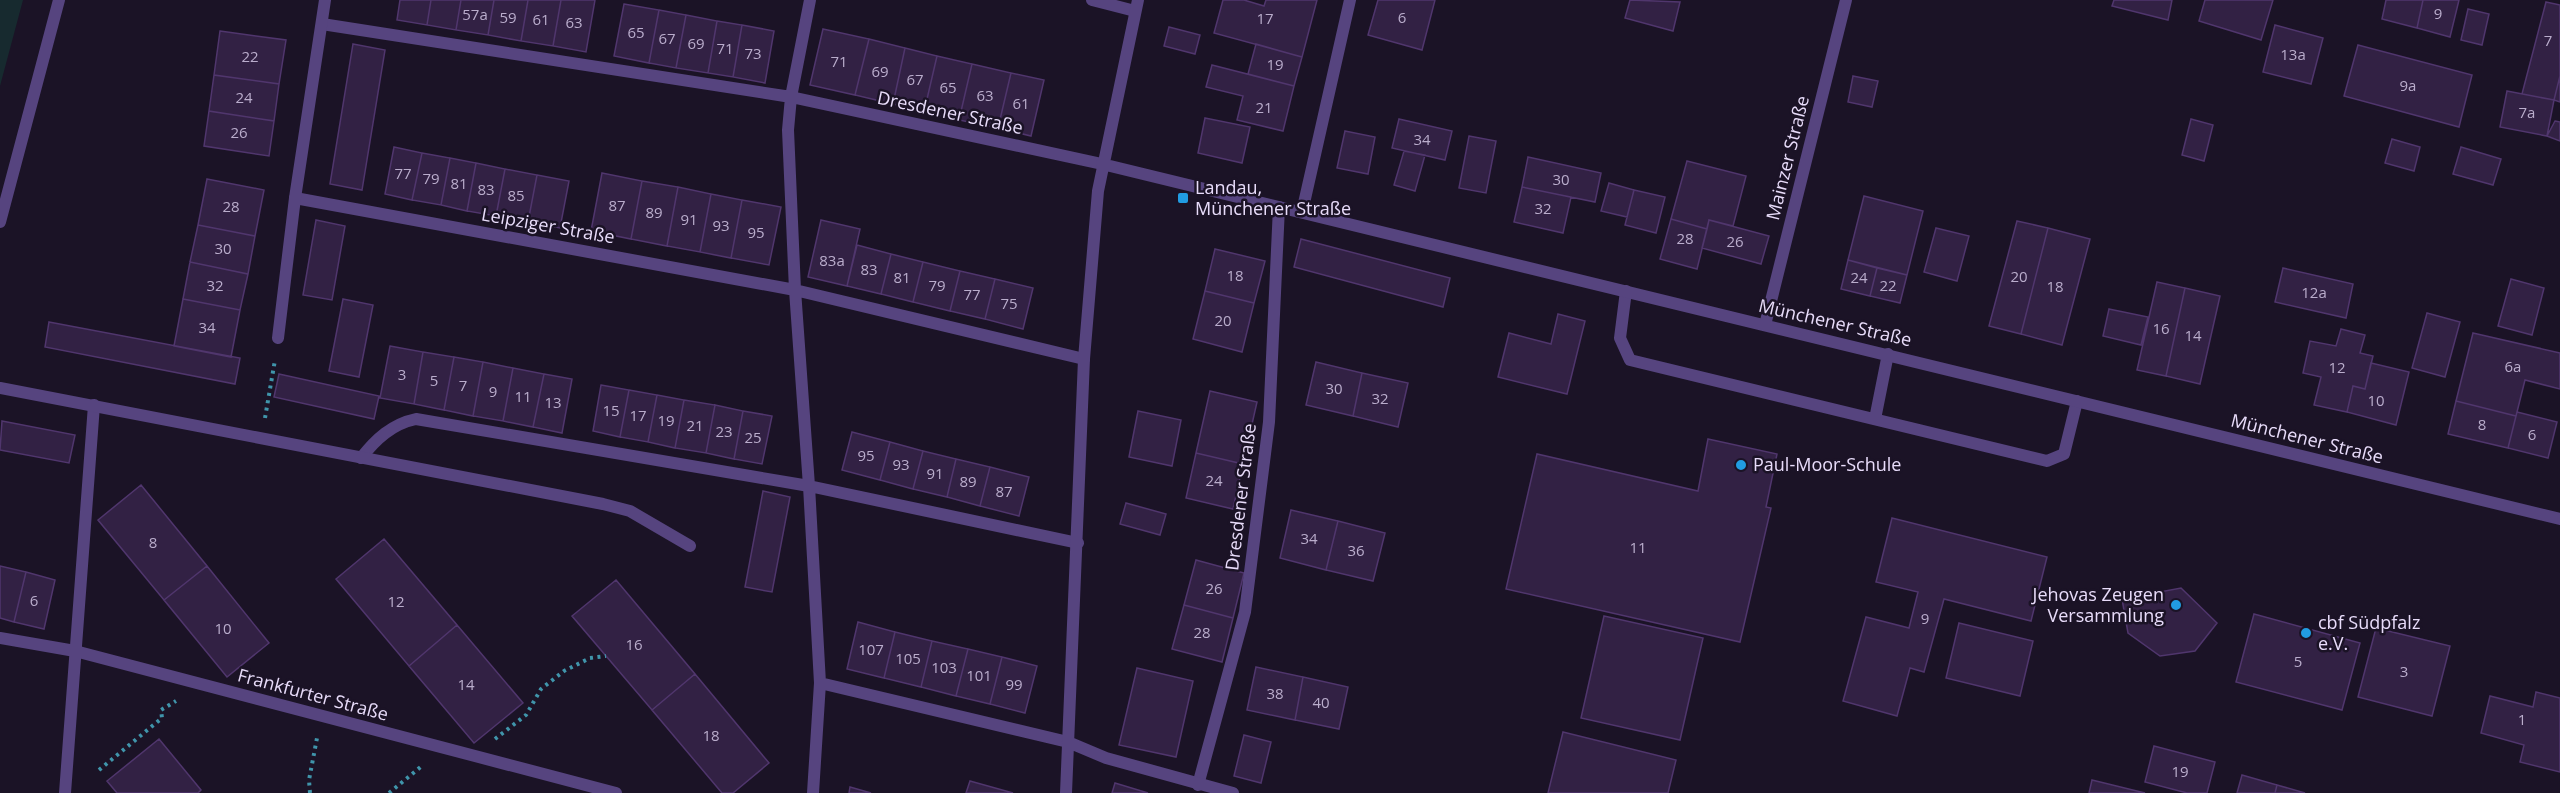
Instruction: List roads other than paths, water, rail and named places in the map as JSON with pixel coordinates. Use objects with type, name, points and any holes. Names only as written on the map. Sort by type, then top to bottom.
[{"type":"street","points":[[0,222],[59,0]]},
{"type":"street","points":[[278,338],[296,198],[326,0]]},
{"type":"street","points":[[810,0],[791,97],[788,130],[795,290],[820,683],[813,793]]},
{"type":"street","points":[[1066,793],[1084,359],[1102,164],[1137,5],[1092,0]]},
{"type":"street","points":[[1302,212],[1350,0]]},
{"type":"street","name":"Mainzer Straße","points":[[1765,325],[1846,0]]},
{"type":"street","points":[[322,24],[791,97]]},
{"type":"street","name":"Dresdener Straße","points":[[791,97],[1102,164]]},
{"type":"street","name":"Münchener Straße","points":[[1102,164],[2560,519]]},
{"type":"street","name":"Leipziger Straße","points":[[296,198],[795,290]]},
{"type":"street","name":"Dresdener Straße","points":[[1198,785],[1245,612],[1269,422],[1279,207]]},
{"type":"street","points":[[795,290],[1084,359]]},
{"type":"street","points":[[1626,291],[1620,338],[1630,360],[2047,461],[2064,454],[2077,401]]},
{"type":"street","points":[[1875,419],[1888,354]]},
{"type":"street","points":[[0,388],[630,511],[690,546]]},
{"type":"street","points":[[65,793],[94,405]]},
{"type":"street","points":[[361,458],[375,441],[393,427],[416,419],[809,486],[1078,543]]},
{"type":"street","name":"Frankfurter Straße","points":[[0,638],[75,651],[616,793]]},
{"type":"street","points":[[820,683],[1068,742],[1106,758],[1233,793]]},
{"type":"place","name":"Landau, Münchener Straße","points":[[1183,198]]},
{"type":"place","name":"Paul-Moor-Schule","points":[[1741,465]]},
{"type":"place","name":"Jehovas Zeugen Versammlung","points":[[2176,605]]},
{"type":"place","name":"cbf Südpfalz e.V.","points":[[2306,633]]}]
